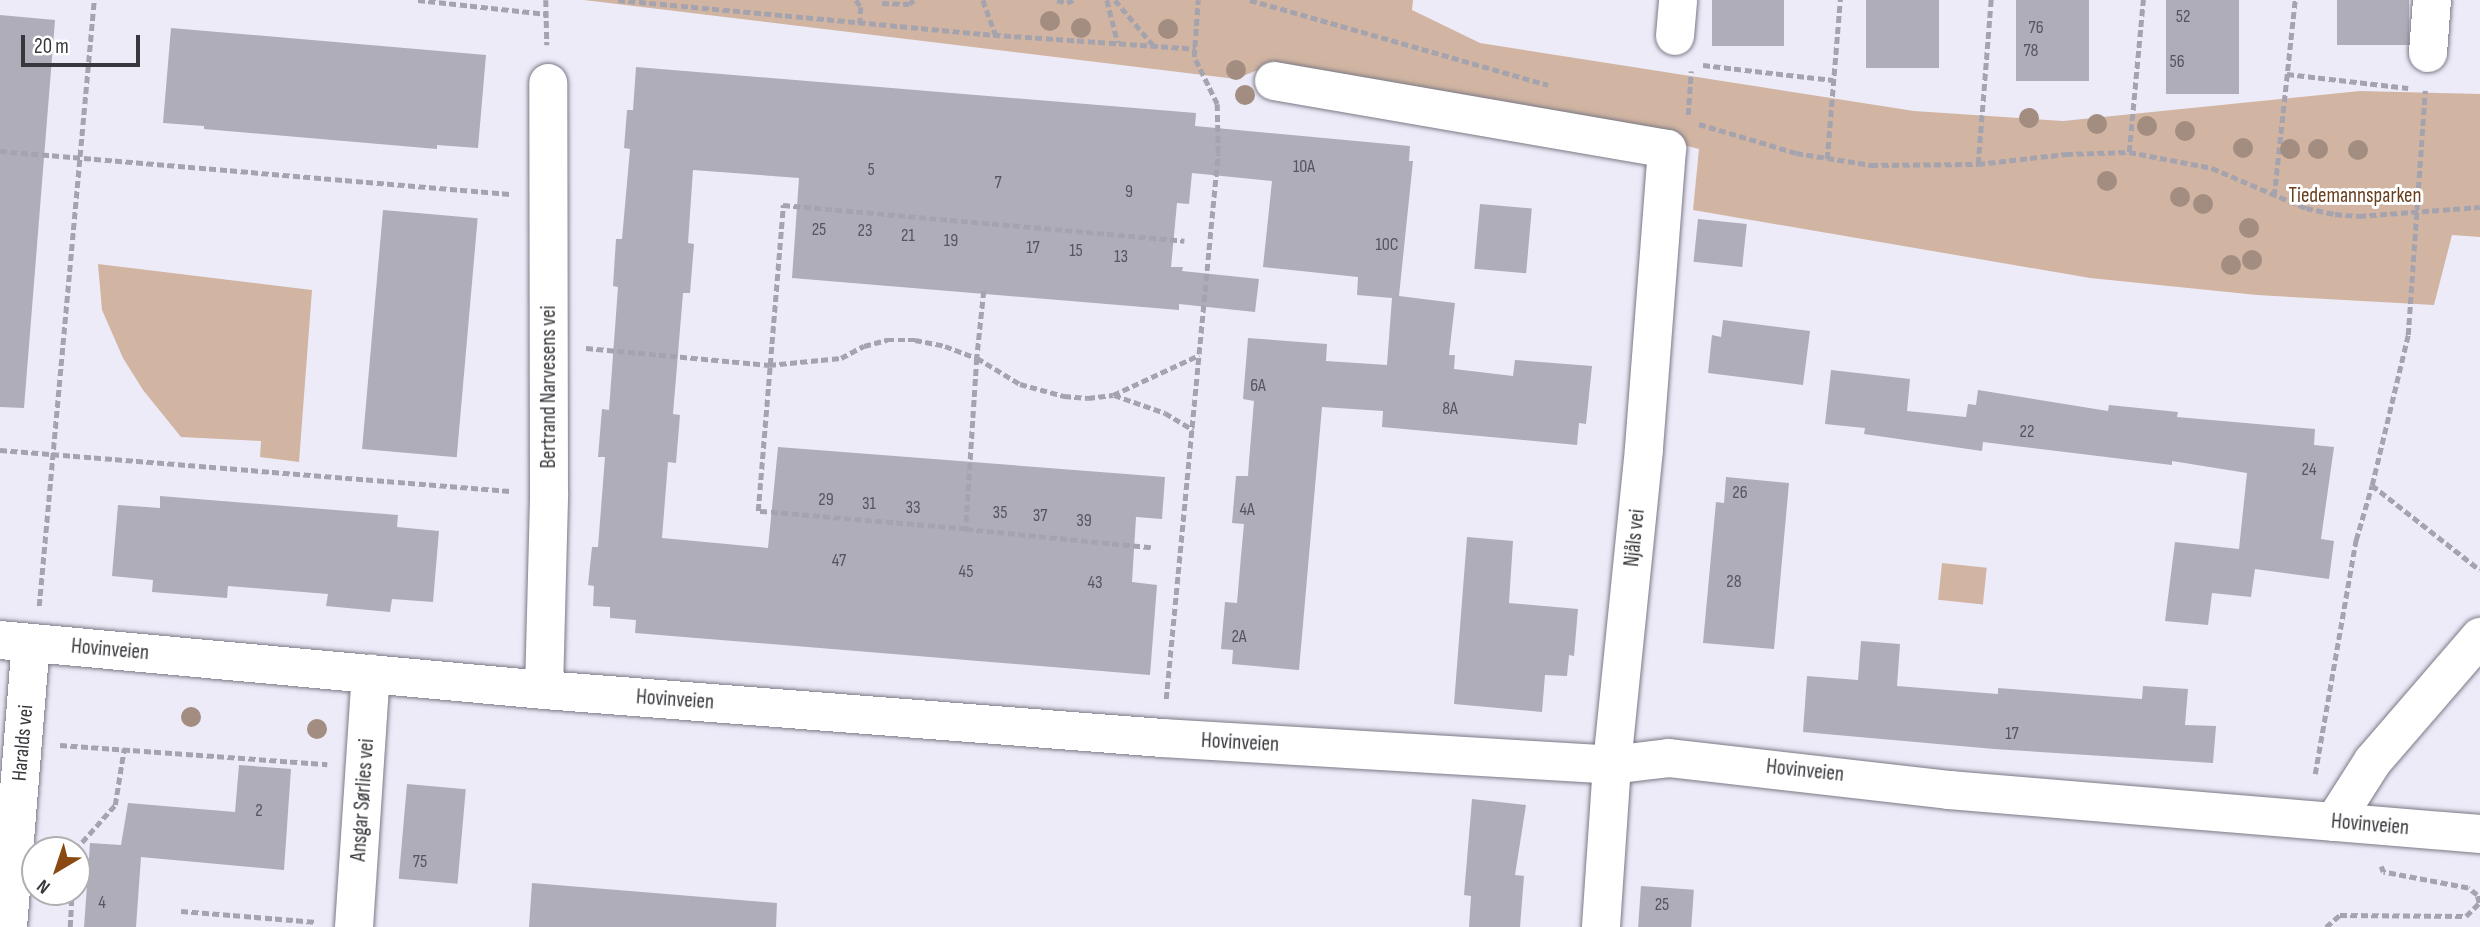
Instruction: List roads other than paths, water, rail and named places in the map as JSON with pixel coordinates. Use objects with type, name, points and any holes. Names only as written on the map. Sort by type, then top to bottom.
[{"type":"street","points":[[2428,52],[2432,0]]},
{"type":"street","name":"Njåls vei","points":[[1273,81],[1677,135],[1612,765],[1601,927]]},
{"type":"street","name":"Bertrand Narvesens vei","points":[[544,690],[549,493],[548,83]]},
{"type":"street","name":"Hovinveien","points":[[23,631],[371,674],[544,690],[1161,738],[1612,765],[1670,758],[1949,790],[2480,834]]},
{"type":"street","name":"Haralds vei","points":[[8,927],[23,631]]},
{"type":"street","points":[[2321,821],[2480,637]]},
{"type":"street","name":"Ansgar Sørlies vei","points":[[343,925],[371,674]]},
{"type":"park label","name":"Tiedemannsparken","points":[[2355,196]]}]
